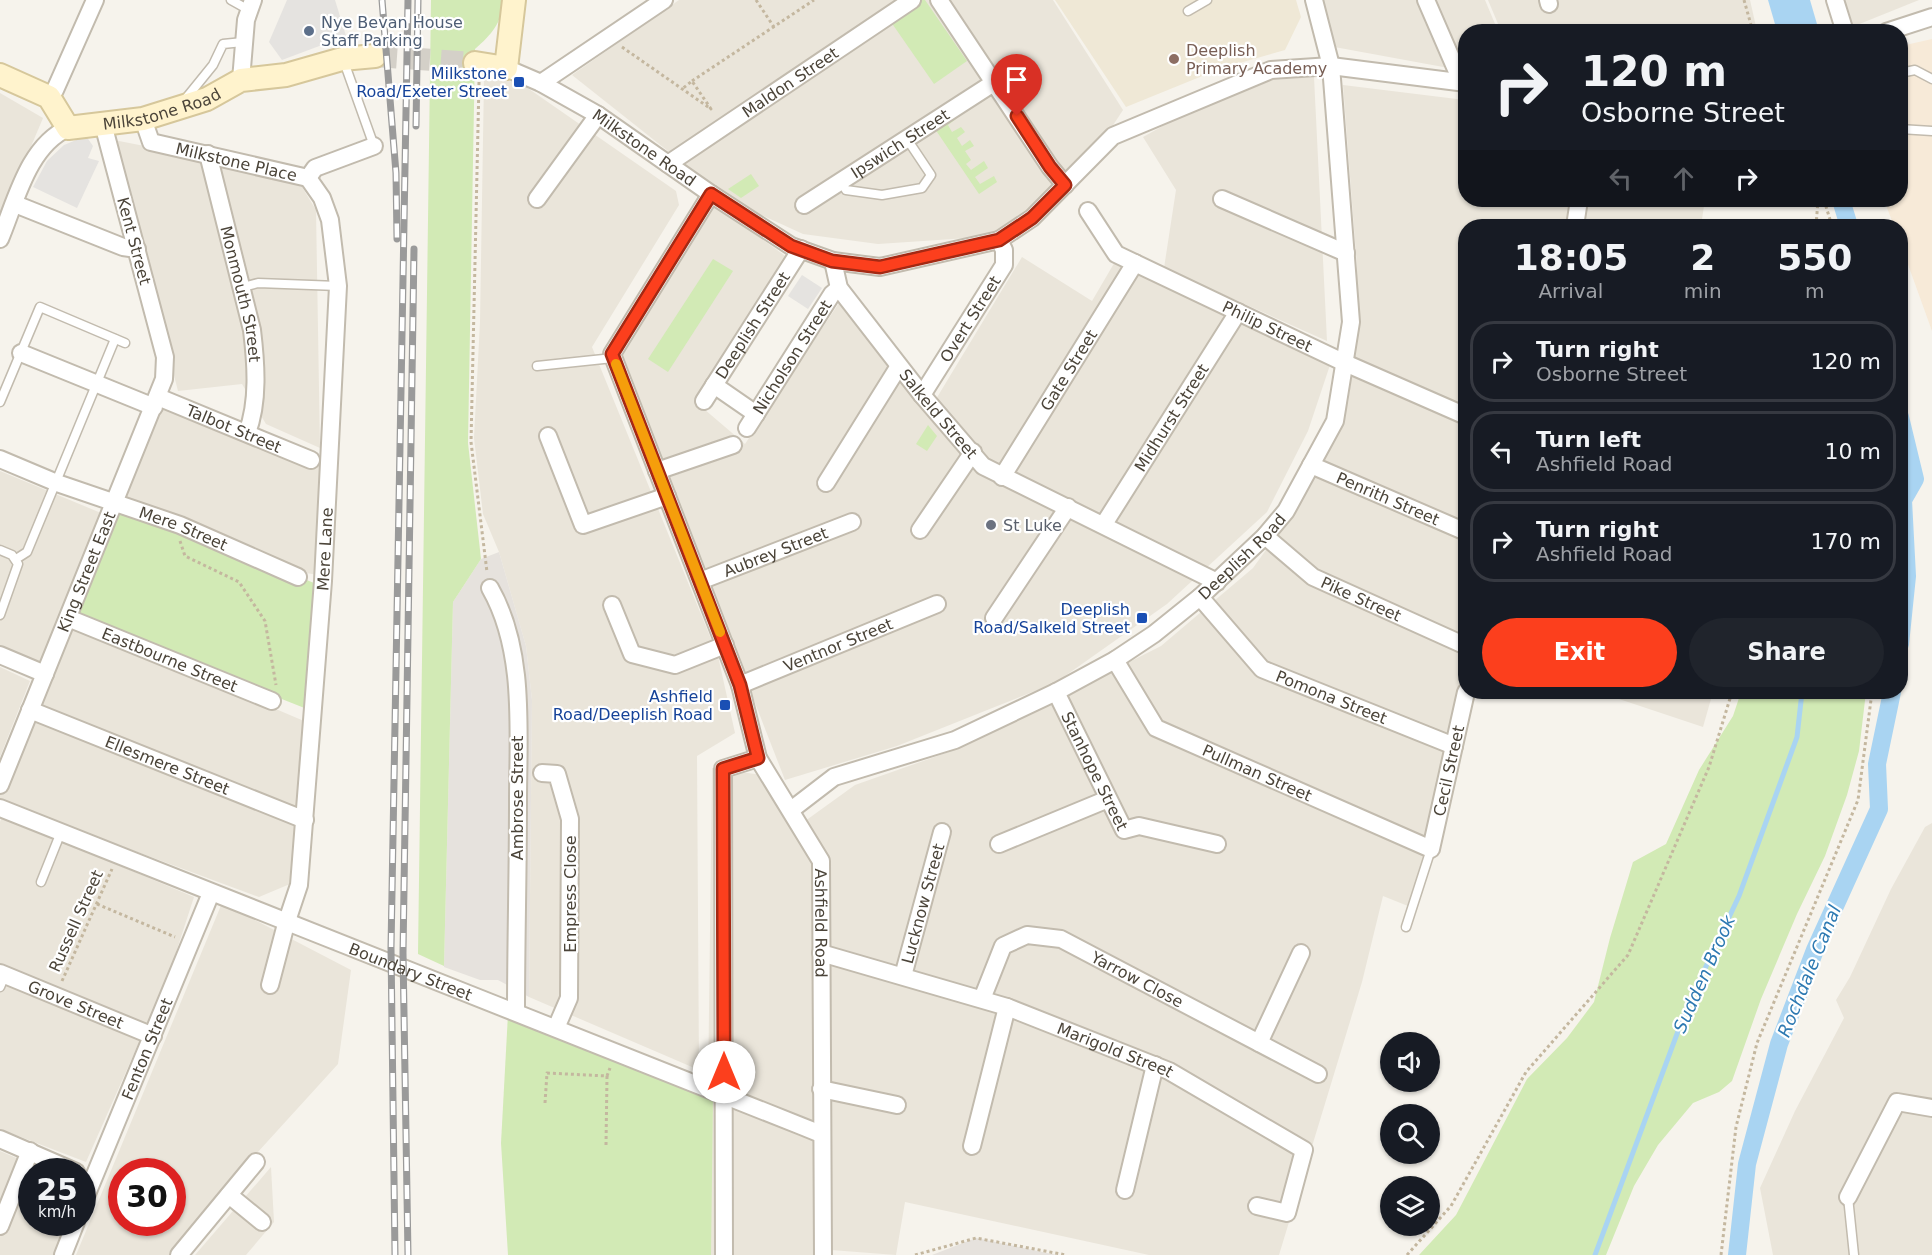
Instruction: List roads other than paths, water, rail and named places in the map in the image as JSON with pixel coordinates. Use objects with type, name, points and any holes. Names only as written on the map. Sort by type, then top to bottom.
[{"type":"main road","points":[[506,68],[514,0]]},
{"type":"main road","name":"Milkstone Road","points":[[68,128],[143,119],[207,99],[242,80],[286,75],[342,59],[375,56]]},
{"type":"main road","name":"Milkstone Road","points":[[477,72],[506,68]]},
{"type":"main road","points":[[0,75],[49,97],[68,128]]},
{"type":"street","points":[[49,97],[55,90],[95,0]]},
{"type":"street","points":[[541,82],[664,0]]},
{"type":"street","name":"Maldon Street","points":[[668,164],[912,0]]},
{"type":"street","points":[[939,0],[1050,167],[1065,185]]},
{"type":"street","name":"Deeplish Road","points":[[791,810],[834,777],[955,740],[1056,692],[1115,660],[1154,634],[1200,597],[1265,536],[1286,511],[1335,421],[1351,322],[1331,66],[1314,0]]},
{"type":"street","points":[[1426,0],[1458,70]]},
{"type":"street","points":[[1834,0],[1842,24]]},
{"type":"street","points":[[242,80],[243,42],[251,5]]},
{"type":"street","points":[[1908,25],[1932,17]]},
{"type":"street","name":"Milkstone Road","points":[[506,68],[541,82],[598,115],[711,194],[791,246],[832,261],[880,267],[999,240],[1032,218],[1113,136],[1271,70],[1331,66],[1458,82]]},
{"type":"street","name":"Ipswich Street","points":[[804,205],[995,82]]},
{"type":"street","points":[[537,199],[598,115]]},
{"type":"street","name":"Milkstone Place","points":[[143,119],[151,142],[309,178],[315,168],[374,146]]},
{"type":"street","name":"Kent Street","points":[[103,124],[165,357]]},
{"type":"street","points":[[0,238],[29,168],[39,152],[57,133],[68,128]]},
{"type":"street","name":"Monmouth Street","points":[[208,154],[243,287],[255,352],[254,412],[246,433]]},
{"type":"street","name":"Mere Lane","points":[[270,986],[299,885],[324,570],[338,286],[330,220],[309,178]]},
{"type":"street","points":[[613,358],[612,354],[711,194]]},
{"type":"street","points":[[1222,199],[1346,253]]},
{"type":"street","points":[[15,204],[123,247],[136,249]]},
{"type":"street","name":"Philip Street","points":[[1088,211],[1116,254],[1344,363],[1458,413]]},
{"type":"street","name":"Overt Street","points":[[922,395],[1004,265],[1004,250],[999,240]]},
{"type":"street","name":"Deeplish Street","points":[[704,401],[801,249]]},
{"type":"street","name":"Salkeld Street","points":[[832,261],[840,288],[922,395],[983,466],[1217,582]]},
{"type":"street","name":"Gate Street","points":[[1002,477],[1135,263]]},
{"type":"street","name":"Nicholson Street","points":[[714,385],[752,421],[832,294],[840,288]]},
{"type":"street","name":"Midhurst Street","points":[[1104,524],[1238,312]]},
{"type":"street","name":"Talbot Street","points":[[21,353],[97,384],[246,433],[311,460]]},
{"type":"street","name":"King Street East","points":[[0,785],[113,502],[156,402],[164,380],[165,357]]},
{"type":"street","name":"Ashfield Road","points":[[613,358],[740,685],[758,758],[821,861],[822,1255]]},
{"type":"street","points":[[826,483],[899,366]]},
{"type":"street","points":[[548,436],[583,525],[667,496]]},
{"type":"street","points":[[657,471],[733,445]]},
{"type":"street","points":[[920,530],[973,452]]},
{"type":"street","name":"Mere Street","points":[[0,459],[57,483],[180,525],[298,577]]},
{"type":"street","name":"Penrith Street","points":[[1311,465],[1458,529]]},
{"type":"street","points":[[994,618],[1068,507]]},
{"type":"street","name":"Aubrey Street","points":[[700,581],[852,522]]},
{"type":"street","name":"Pike Street","points":[[1265,536],[1313,577],[1458,642]]},
{"type":"street","name":"Ambrose Street","points":[[490,588],[503,610],[510,632],[518,705],[516,1012]]},
{"type":"street","name":"Pomona Street","points":[[1200,597],[1262,669],[1454,746]]},
{"type":"street","name":"Ventnor Street","points":[[740,685],[937,604]]},
{"type":"street","points":[[612,605],[632,654],[675,665],[724,645]]},
{"type":"street","name":"Eastbourne Street","points":[[68,618],[272,701]]},
{"type":"street","points":[[0,655],[45,674]]},
{"type":"street","name":"Pullman Street","points":[[1115,660],[1156,728],[1431,849]]},
{"type":"street","name":"Stanhope Street","points":[[1056,692],[1124,830],[1139,826],[1217,844]]},
{"type":"street","name":"Cecil Street","points":[[1431,849],[1464,699]]},
{"type":"street","name":"Ellesmere Street","points":[[30,710],[305,820]]},
{"type":"street","points":[[724,1255],[723,769],[758,758]]},
{"type":"street","name":"Empress Close","points":[[542,773],[557,774],[570,819],[569,998],[556,1028]]},
{"type":"street","points":[[999,844],[1108,799]]},
{"type":"street","name":"Boundary Street","points":[[0,808],[286,924],[516,1012],[821,1134]]},
{"type":"street","name":"Lucknow Street","points":[[903,976],[942,832]]},
{"type":"street","name":"Fenton Street","points":[[96,1160],[153,1036],[211,893]]},
{"type":"street","name":"Yarrow Close","points":[[982,999],[1003,946],[1027,935],[1061,939],[1318,1074]]},
{"type":"street","name":"Marigold Street","points":[[821,953],[1007,1007],[1155,1065],[1304,1150],[1287,1213],[1257,1206]]},
{"type":"street","points":[[1259,1043],[1301,953]]},
{"type":"street","name":"Grove Street","points":[[2,979],[56,996],[153,1036]]},
{"type":"street","points":[[972,1146],[1007,1007]]},
{"type":"street","points":[[1125,1190],[1155,1065]]},
{"type":"street","points":[[821,1089],[897,1106]]},
{"type":"street","points":[[1848,1197],[1897,1102],[1932,1108]]},
{"type":"street","points":[[0,1139],[45,1158]]},
{"type":"street","points":[[0,1226],[30,1151]]},
{"type":"street","points":[[179,1255],[256,1162]]},
{"type":"street","points":[[229,1195],[262,1222]]},
{"type":"street","points":[[63,1255],[70,1236]]},
{"type":"lane","points":[[231,0],[251,5]]},
{"type":"lane","points":[[1188,11],[1207,0]]},
{"type":"lane","points":[[180,107],[213,65],[223,44],[243,42]]},
{"type":"lane","points":[[342,59],[374,146]]},
{"type":"lane","points":[[1908,71],[1915,70],[1932,80]]},
{"type":"lane","points":[[1908,130],[1932,131]]},
{"type":"lane","points":[[841,181],[846,190],[882,195],[922,188],[931,175],[907,139]]},
{"type":"lane","points":[[243,287],[258,283],[338,286]]},
{"type":"lane","points":[[0,402],[40,307],[125,343]]},
{"type":"lane","points":[[16,559],[27,552],[115,339]]},
{"type":"lane","points":[[537,366],[613,358]]},
{"type":"lane","points":[[0,550],[16,559]]},
{"type":"lane","points":[[0,615],[17,574],[16,559]]},
{"type":"lane","points":[[41,882],[61,832]]},
{"type":"lane","points":[[1406,927],[1431,849]]},
{"type":"lane","points":[[1848,1197],[1854,1255]]},
{"type":"water","points":[[1768,0],[1810,0],[1817,24],[1775,24]]},
{"type":"waterway","name":"Rochdale Canal","points":[[1843,207],[1847,219]]},
{"type":"waterway","name":"Rochdale Canal","points":[[1908,450],[1915,479],[1908,491]]},
{"type":"waterway","name":"Sudden Brook","points":[[1595,1255],[1687,1007],[1739,896],[1797,737],[1801,699]]},
{"type":"waterway","name":"Rochdale Canal","points":[[1737,1255],[1747,1164],[1779,1044],[1815,950],[1879,809],[1877,764],[1891,699]]},
{"type":"tunnel","points":[[375,56],[475,63]]},
{"type":"railway","points":[[382,0],[396,173],[397,239]]},
{"type":"railway","points":[[395,1255],[391,948],[408,0]]},
{"type":"railway","points":[[416,126],[418,0]]},
{"type":"railway","points":[[408,1255],[403,953],[414,249]]},
{"type":"place","name":"Nye Bevan House Staff Parking","points":[[309,31]]},
{"type":"place","name":"Deeplish Primary Academy","points":[[1174,59]]},
{"type":"place","name":"Milkstone Road/Exeter Street","points":[[519,82]]},
{"type":"place","name":"St Luke","points":[[991,525]]},
{"type":"place","name":"Deeplish Road/Salkeld Street","points":[[1142,618]]},
{"type":"place","name":"Ashfield Road/Deeplish Road","points":[[725,705]]}]
